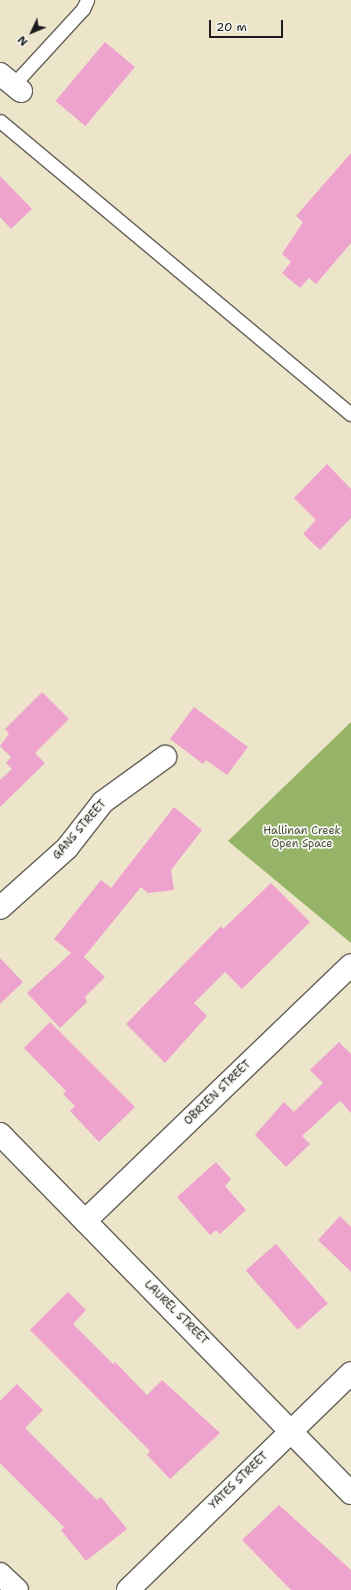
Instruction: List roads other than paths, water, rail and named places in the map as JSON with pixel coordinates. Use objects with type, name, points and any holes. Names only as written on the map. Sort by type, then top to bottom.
[{"type":"street","name":"GANS STREET","points":[[0,908],[67,848],[103,802],[165,757]]},
{"type":"street","name":"OBRIEN STREET","points":[[85,1221],[351,965]]},
{"type":"street","name":"LAUREL STREET","points":[[0,1134],[351,1493]]},
{"type":"street","name":"YATES STREET","points":[[128,1590],[351,1373]]},
{"type":"street","points":[[0,1574],[17,1590]]},
{"type":"lane","points":[[12,83],[83,9],[87,0]]},
{"type":"lane","points":[[0,121],[351,414]]},
{"type":"park label","name":"Hallinan Creek Open Space","points":[[302,838]]}]
